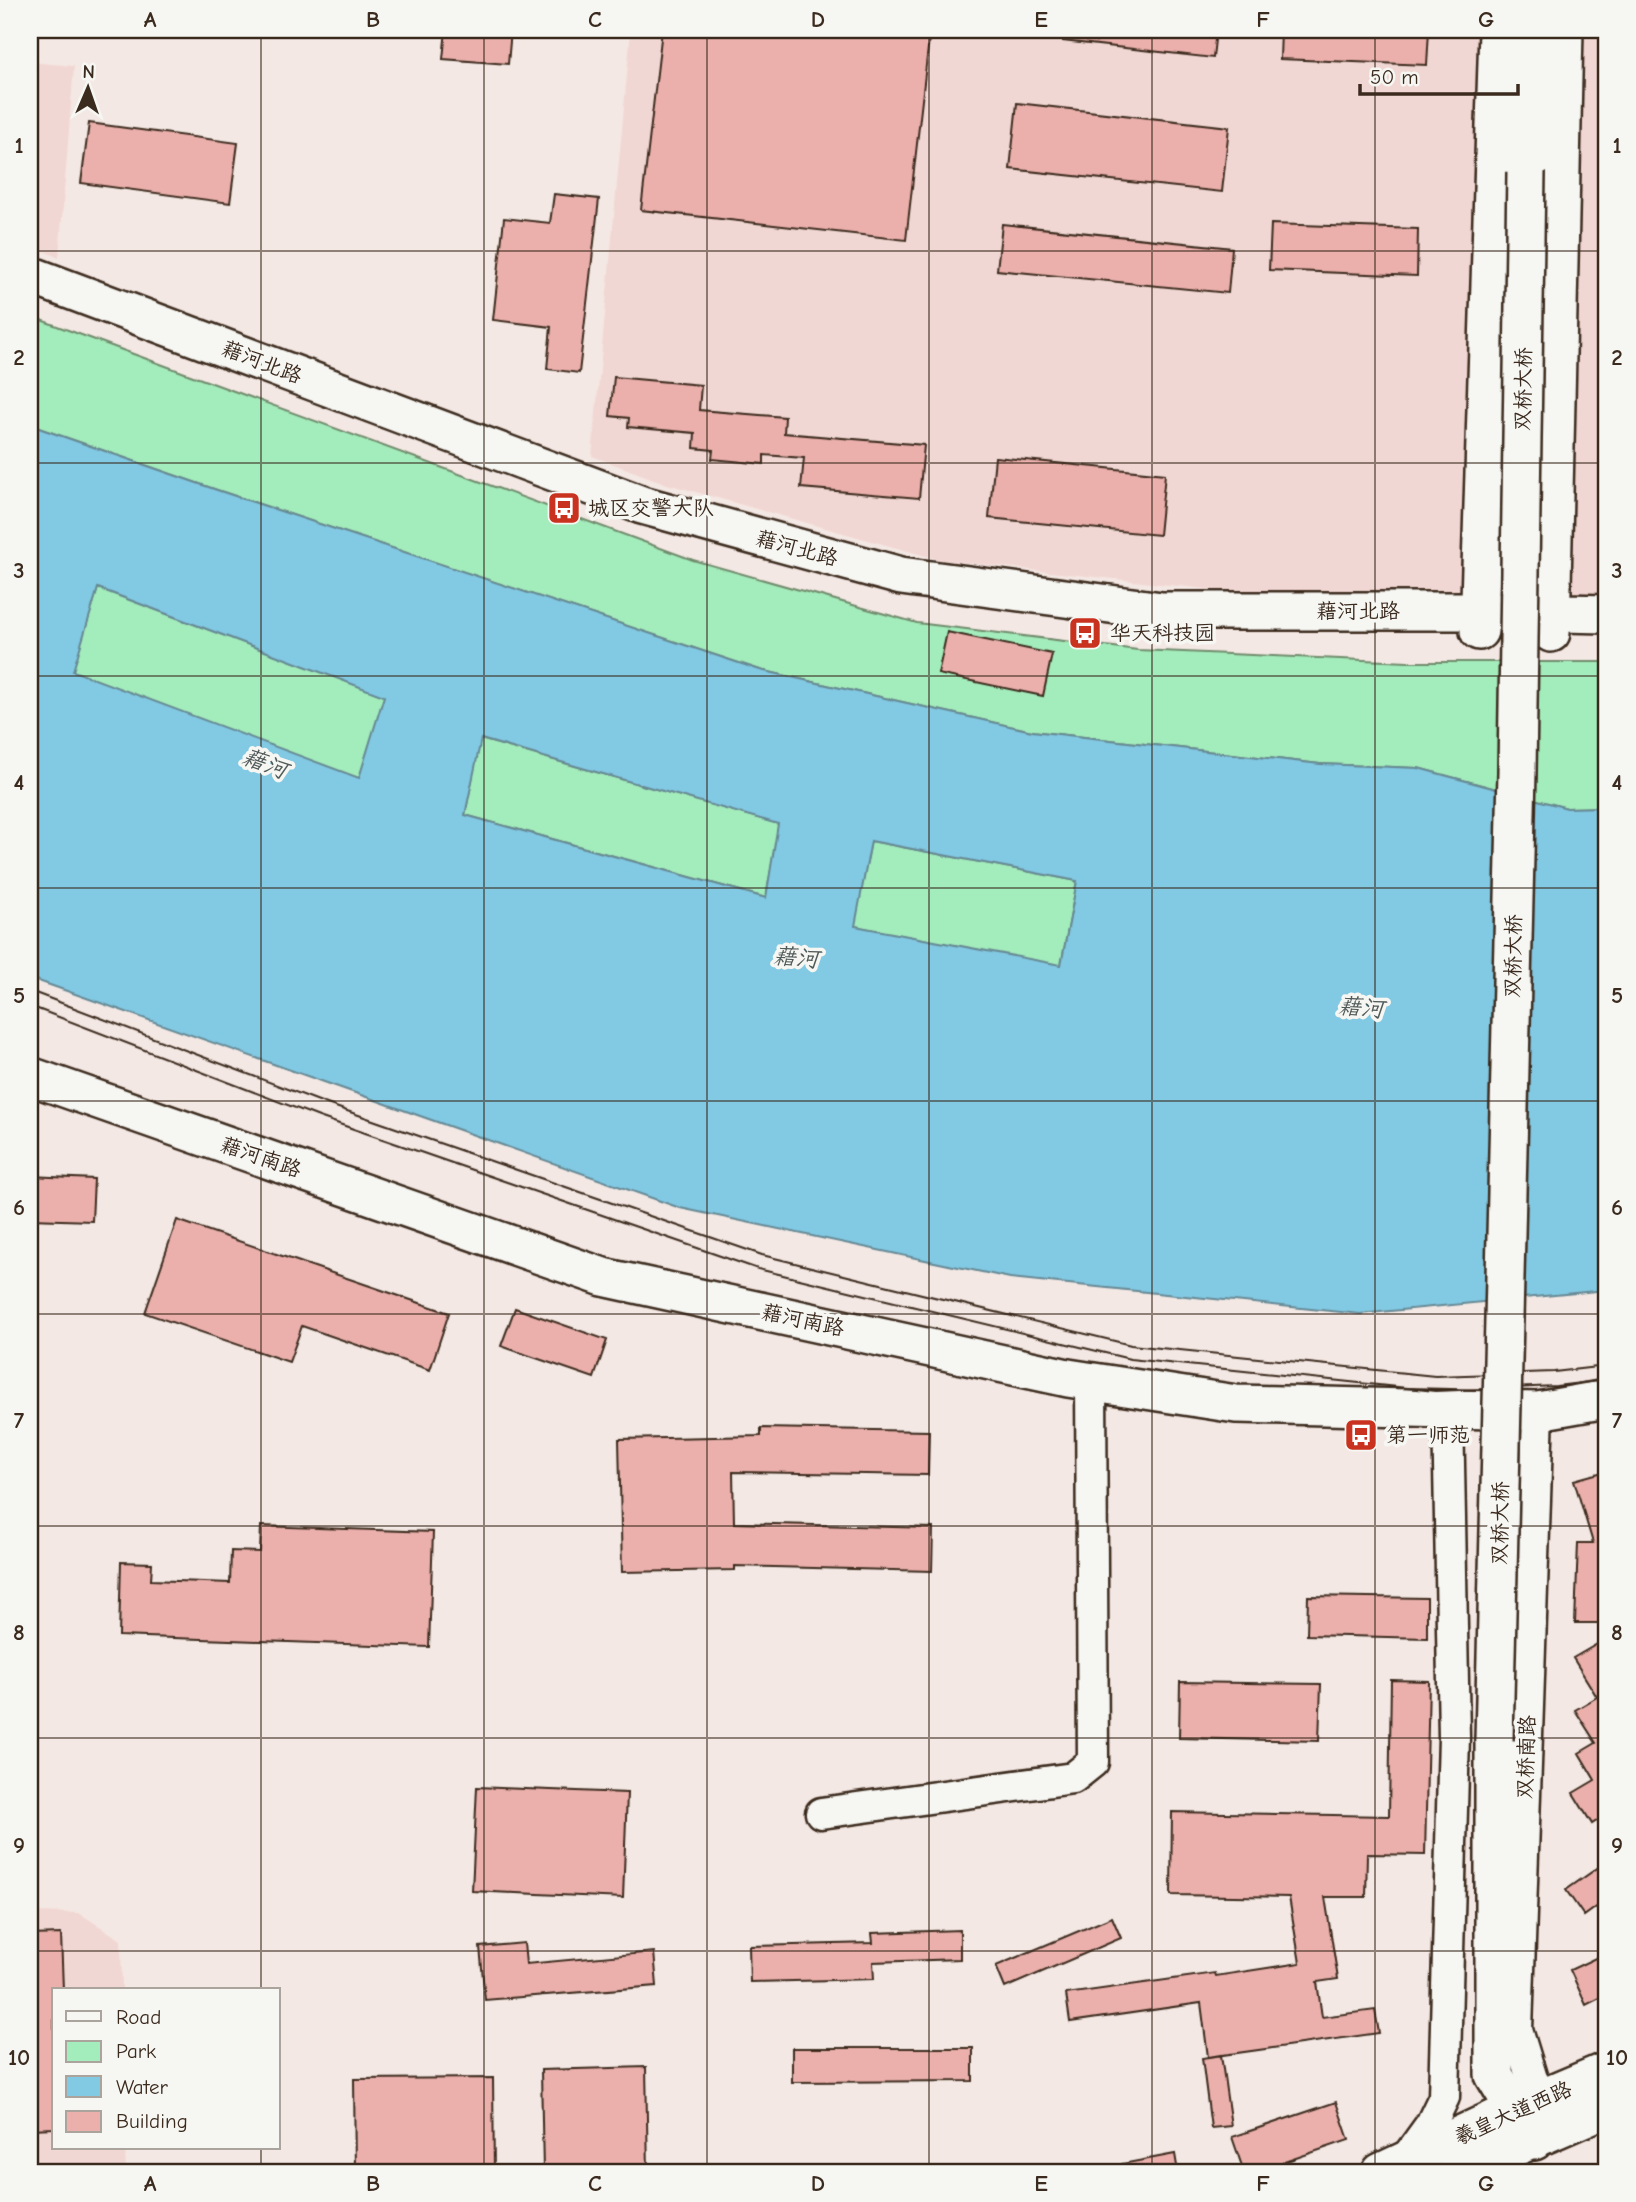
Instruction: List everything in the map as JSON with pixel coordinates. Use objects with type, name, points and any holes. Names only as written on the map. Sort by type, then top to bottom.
[{"type":"main road","points":[[1479,621],[1498,30]]},
{"type":"main road","name":"双桥大桥","points":[[1530,30],[1517,772],[1494,1740],[1494,2076],[1529,2104],[1534,2141]]},
{"type":"main road","points":[[1551,623],[1564,30]]},
{"type":"main road","name":"藉河北路","points":[[30,275],[642,505],[901,576],[1162,611],[1551,623],[1606,635]]},
{"type":"main road","name":"藉河北路","points":[[30,298],[636,525],[897,596],[1161,631],[1479,621]]},
{"type":"main road","name":"藉河北路","points":[[1551,623],[1606,614]]},
{"type":"main road","name":"藉河南路","points":[[30,1076],[603,1277],[1091,1381],[1236,1404],[1538,1411],[1606,1399]]},
{"type":"main road","name":"羲皇大道西路","points":[[1392,2168],[1606,2071]]},
{"type":"main road","name":"羲皇大道西路","points":[[1458,2172],[1606,2108]]},
{"type":"street","points":[[821,1813],[1073,1778],[1093,1762],[1091,1381]]},
{"type":"street","points":[[1392,2168],[1431,2124],[1444,2097],[1454,1737],[1448,1410]]},
{"type":"street","name":"双桥南路","points":[[1529,2104],[1532,2078],[1517,2030],[1538,1411]]},
{"type":"shaded area","points":[[631,30],[1513,30],[1512,592],[1225,591],[940,560],[667,484],[592,456]]},
{"type":"shaded area","points":[[1578,30],[1606,30],[1606,598],[1571,598]]},
{"type":"shaded area","points":[[30,62],[74,66],[59,257],[30,246]]},
{"type":"shaded area","points":[[30,1912],[79,1913],[121,1940],[122,1988],[52,1988],[52,2150],[125,2150],[126,2172],[30,2172]]},
{"type":"green space","points":[[30,316],[693,560],[917,623],[1138,650],[1408,662],[1606,662],[1606,807],[1567,808],[1418,768],[1320,764],[1032,731],[760,670],[217,490],[30,425]]},
{"type":"green space","points":[[98,588],[385,696],[359,779],[72,671]]},
{"type":"green space","points":[[480,739],[779,824],[766,898],[465,815]]},
{"type":"green space","points":[[871,841],[1077,881],[1061,966],[854,926]]},
{"type":"water","name":"藉河","points":[[30,425],[217,490],[760,670],[1032,731],[1320,764],[1418,768],[1567,808],[1606,807],[1606,1290],[1360,1314],[1010,1278],[680,1208],[30,978]],"holes":[[[98,588],[384,696],[359,778],[73,671]],[[481,739],[778,824],[766,898],[465,815]],[[871,841],[1077,881],[1061,965],[855,926]]]},
{"type":"building","points":[[446,30],[511,30],[508,64],[443,59]]},
{"type":"building","points":[[662,30],[930,30],[906,240],[641,210]]},
{"type":"building","points":[[1063,30],[1216,30],[1213,58],[1063,41]]},
{"type":"building","points":[[1281,30],[1429,30],[1427,65],[1280,59]]},
{"type":"building","points":[[1017,103],[1229,127],[1222,192],[1010,169]]},
{"type":"building","points":[[89,123],[238,143],[230,203],[81,183]]},
{"type":"building","points":[[554,194],[599,199],[579,373],[547,369],[551,327],[493,320],[504,218],[550,223]]},
{"type":"building","points":[[1002,224],[1232,248],[1228,293],[997,270]]},
{"type":"building","points":[[1271,224],[1418,229],[1417,276],[1269,270]]},
{"type":"building","points":[[614,377],[701,385],[699,410],[785,417],[784,433],[924,445],[919,498],[801,488],[804,458],[764,455],[764,464],[712,459],[713,450],[694,448],[695,433],[628,427],[629,418],[610,416]]},
{"type":"building","points":[[995,457],[1165,474],[1159,535],[989,518]]},
{"type":"building","points":[[947,632],[1052,654],[1043,696],[938,674]]},
{"type":"building","points":[[30,1176],[94,1179],[92,1221],[30,1219]]},
{"type":"building","points":[[177,1220],[449,1313],[430,1370],[302,1326],[289,1362],[145,1313]]},
{"type":"building","points":[[515,1308],[607,1340],[594,1378],[501,1346]]},
{"type":"building","points":[[761,1428],[929,1431],[928,1475],[733,1472],[734,1523],[933,1528],[932,1571],[735,1566],[735,1570],[622,1572],[619,1439],[761,1436]]},
{"type":"building","points":[[1606,1471],[1600,1623],[1575,1623],[1578,1543],[1593,1543],[1574,1480]]},
{"type":"building","points":[[261,1526],[433,1532],[429,1647],[119,1636],[121,1562],[152,1563],[151,1580],[230,1583],[231,1551],[260,1552]]},
{"type":"building","points":[[1308,1596],[1427,1598],[1427,1638],[1307,1635]]},
{"type":"building","points":[[1606,1639],[1606,1815],[1592,1824],[1573,1793],[1595,1780],[1579,1753],[1596,1743],[1575,1710],[1597,1697],[1573,1658]]},
{"type":"building","points":[[1391,1680],[1429,1681],[1425,1855],[1367,1854],[1366,1897],[1325,1897],[1338,1979],[1317,1982],[1322,2017],[1375,2010],[1379,2033],[1208,2057],[1201,2003],[1070,2022],[1066,1994],[1300,1963],[1289,1897],[1171,1895],[1172,1812],[1389,1816]]},
{"type":"building","points":[[1180,1682],[1321,1684],[1319,1741],[1179,1738]]},
{"type":"building","points":[[477,1787],[627,1793],[623,1898],[472,1891]]},
{"type":"building","points":[[1606,1862],[1606,1900],[1584,1916],[1566,1890]]},
{"type":"building","points":[[1112,1917],[1121,1938],[1005,1988],[996,1966]]},
{"type":"building","points":[[960,1930],[960,1959],[873,1962],[874,1979],[750,1982],[749,1946],[873,1943],[872,1933]]},
{"type":"building","points":[[61,1934],[63,1988],[52,1988],[52,2128],[30,2129],[30,1935]]},
{"type":"building","points":[[524,1943],[526,1964],[654,1952],[657,1986],[485,2000],[480,1947]]},
{"type":"building","points":[[1606,1953],[1606,1995],[1586,2005],[1570,1970]]},
{"type":"building","points":[[792,2048],[973,2048],[973,2081],[792,2082]]},
{"type":"building","points":[[1221,2055],[1231,2126],[1211,2128],[1202,2058]]},
{"type":"building","points":[[646,2067],[648,2172],[543,2172],[541,2070]]},
{"type":"building","points":[[493,2078],[494,2172],[355,2172],[354,2079]]},
{"type":"building","points":[[1336,2102],[1349,2140],[1255,2172],[1244,2172],[1232,2137]]},
{"type":"building","points":[[1175,2154],[1178,2172],[1123,2172],[1122,2164]]},
{"type":"tram line","points":[[30,991],[324,1103],[762,1255],[1131,1345],[1435,1376],[1554,1372],[1606,1366]]},
{"type":"tram line","points":[[30,1006],[319,1117],[758,1269],[1130,1359],[1435,1391],[1556,1386],[1606,1380]]},
{"type":"place","name":"城区交警大队","points":[[564,508]]},
{"type":"place","name":"华天科技园","points":[[1085,633]]},
{"type":"place","name":"第一师范","points":[[1361,1435]]}]
